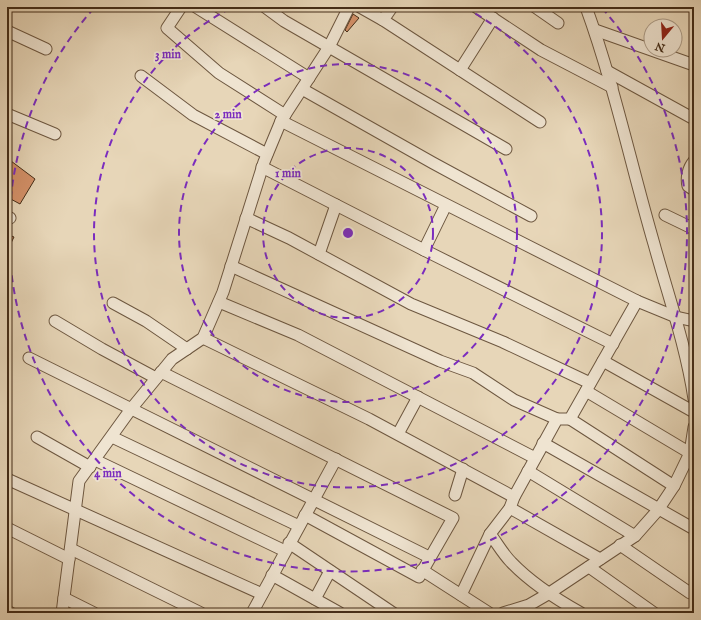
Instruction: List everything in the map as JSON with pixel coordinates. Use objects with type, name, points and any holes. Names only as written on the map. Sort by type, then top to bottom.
[{"type":"street","points":[[181,7],[167,28],[219,73],[283,118],[446,205],[637,301],[676,317],[694,321]]},
{"type":"street","points":[[196,7],[309,78]]},
{"type":"street","points":[[265,7],[329,47],[506,149]]},
{"type":"street","points":[[62,613],[79,481],[131,409],[172,359],[203,338],[219,302],[267,154],[283,118],[329,47],[349,7]]},
{"type":"street","points":[[360,7],[383,20],[540,122]]},
{"type":"street","points":[[383,20],[392,7]]},
{"type":"street","points":[[476,7],[541,50],[612,86]]},
{"type":"street","points":[[535,7],[558,23]]},
{"type":"street","points":[[586,7],[612,86],[654,245],[676,317],[694,399]]},
{"type":"street","points":[[460,70],[493,18]]},
{"type":"street","points":[[594,30],[694,65]]},
{"type":"street","points":[[7,31],[46,50]]},
{"type":"street","points":[[607,71],[694,119]]},
{"type":"street","points":[[141,76],[193,115],[267,154]]},
{"type":"street","points":[[302,89],[532,216]]},
{"type":"street","points":[[7,114],[55,134]]},
{"type":"street","points":[[694,161],[691,165],[687,180],[688,186],[694,190]]},
{"type":"street","points":[[262,167],[613,344]]},
{"type":"street","points":[[319,254],[336,205]]},
{"type":"street","points":[[424,250],[446,205]]},
{"type":"street","points":[[665,215],[694,229]]},
{"type":"street","points":[[246,218],[319,254],[411,304],[503,342],[588,387],[690,453]]},
{"type":"street","points":[[231,266],[440,361],[473,373],[514,400],[557,419],[570,419],[674,486]]},
{"type":"street","points":[[570,419],[637,301]]},
{"type":"street","points":[[219,302],[298,335],[535,458]]},
{"type":"street","points":[[113,303],[146,321],[187,348]]},
{"type":"street","points":[[55,321],[102,350],[159,375],[336,459],[453,518],[429,557],[419,577],[305,515]]},
{"type":"street","points":[[203,338],[398,434],[463,469],[600,559]]},
{"type":"street","points":[[29,358],[429,557]]},
{"type":"street","points":[[603,360],[694,412]]},
{"type":"street","points":[[398,434],[418,397]]},
{"type":"street","points":[[461,595],[490,534],[512,502],[557,419]]},
{"type":"street","points":[[508,612],[529,605],[548,594],[635,536],[658,510],[674,486],[690,453],[694,427]]},
{"type":"street","points":[[37,437],[92,464],[287,547],[330,570],[393,613]]},
{"type":"street","points":[[112,437],[299,526]]},
{"type":"street","points":[[543,443],[658,510],[694,529]]},
{"type":"street","points":[[257,611],[262,594],[336,459]]},
{"type":"street","points":[[455,495],[463,469]]},
{"type":"street","points":[[528,471],[635,536]]},
{"type":"street","points":[[7,479],[262,594]]},
{"type":"street","points":[[7,528],[70,554],[201,613]]},
{"type":"street","points":[[490,534],[509,560],[548,594],[581,613]]},
{"type":"street","points":[[620,546],[690,593]]},
{"type":"street","points":[[589,567],[654,613]]},
{"type":"street","points":[[315,599],[330,570]]},
{"type":"street","points":[[422,570],[489,613]]},
{"type":"street","points":[[272,575],[340,613]]},
{"type":"street","points":[[64,598],[94,613]]},
{"type":"street","points":[[7,610],[11,613]]},
{"type":"building","points":[[353,14],[359,18],[347,32],[345,30]]},
{"type":"building","points":[[7,158],[35,179],[20,204],[7,197]]},
{"type":"building","points":[[7,234],[14,237],[7,251]]}]
